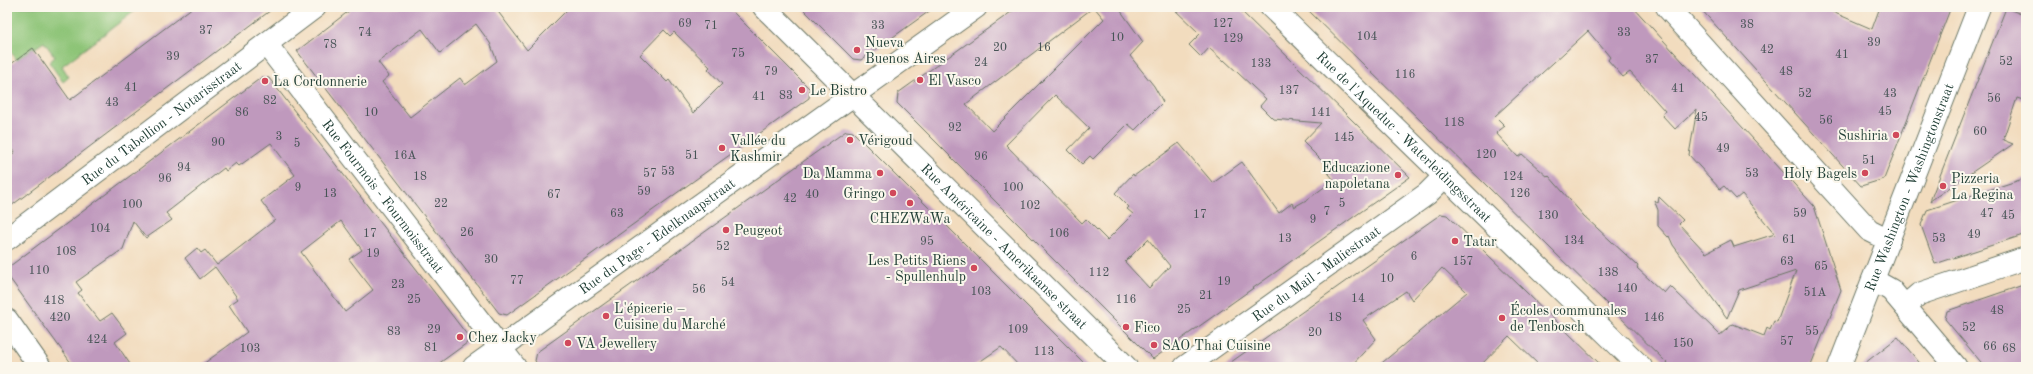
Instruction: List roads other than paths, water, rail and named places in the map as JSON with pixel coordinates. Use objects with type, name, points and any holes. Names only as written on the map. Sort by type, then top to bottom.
[{"type":"street","name":"Rue du Tabellion - Notarisstraat","points":[[7,239],[315,7]]},
{"type":"street","name":"Rue Américaine - Amerikaanse straat","points":[[764,7],[1126,367]]},
{"type":"street","name":"Rue du Page - Edelknaapstraat","points":[[474,367],[976,7]]},
{"type":"street","name":"Rue de l'Aqueduc - Waterleidingsstraat","points":[[1271,7],[1444,177],[1641,367]]},
{"type":"street","points":[[1667,7],[1869,230],[1888,240]]},
{"type":"street","name":"Rue Washington - Washingtonstraat","points":[[1839,367],[1979,7]]},
{"type":"street","name":"Rue Fourmois - Fourmoisstraat","points":[[266,44],[515,367]]},
{"type":"street","name":"Rue du Mail - Maliestraat","points":[[1185,367],[1427,194],[1444,177]]},
{"type":"street","points":[[1905,306],[1919,294],[2026,258]]},
{"type":"street","points":[[1873,280],[1891,290],[1956,367]]},
{"type":"street","points":[[7,320],[40,367]]},
{"type":"place","name":"Nueva Buenos Aires","points":[[857,50]]},
{"type":"place","name":"El Vasco","points":[[920,80]]},
{"type":"place","name":"La Cordonnerie","points":[[265,81]]},
{"type":"place","name":"Le Bistro","points":[[802,90]]},
{"type":"place","name":"Sushiria","points":[[1896,135]]},
{"type":"place","name":"Vérigoud","points":[[850,140]]},
{"type":"place","name":"Vallée du Kashmir","points":[[722,148]]},
{"type":"place","name":"Da Mamma","points":[[880,173]]},
{"type":"place","name":"Holy Bagels","points":[[1865,173]]},
{"type":"place","name":"Educazione napoletana","points":[[1398,175]]},
{"type":"place","name":"Pizzeria La Regina","points":[[1943,186]]},
{"type":"place","name":"Gringo","points":[[893,193]]},
{"type":"place","name":"CHEZWaWa","points":[[910,203]]},
{"type":"place","name":"Peugeot","points":[[726,230]]},
{"type":"place","name":"Tatar","points":[[1455,241]]},
{"type":"place","name":"Les Petits Riens - Spullenhulp","points":[[974,268]]},
{"type":"place","name":"L'épicerie – Cuisine du Marché","points":[[606,316]]},
{"type":"place","name":"Écoles communales de Tenbosch","points":[[1502,318]]},
{"type":"place","name":"Fico","points":[[1126,327]]},
{"type":"place","name":"Chez Jacky","points":[[460,337]]},
{"type":"place","name":"VA Jewellery","points":[[568,343]]},
{"type":"place","name":"SAO Thai Cuisine","points":[[1154,345]]}]
